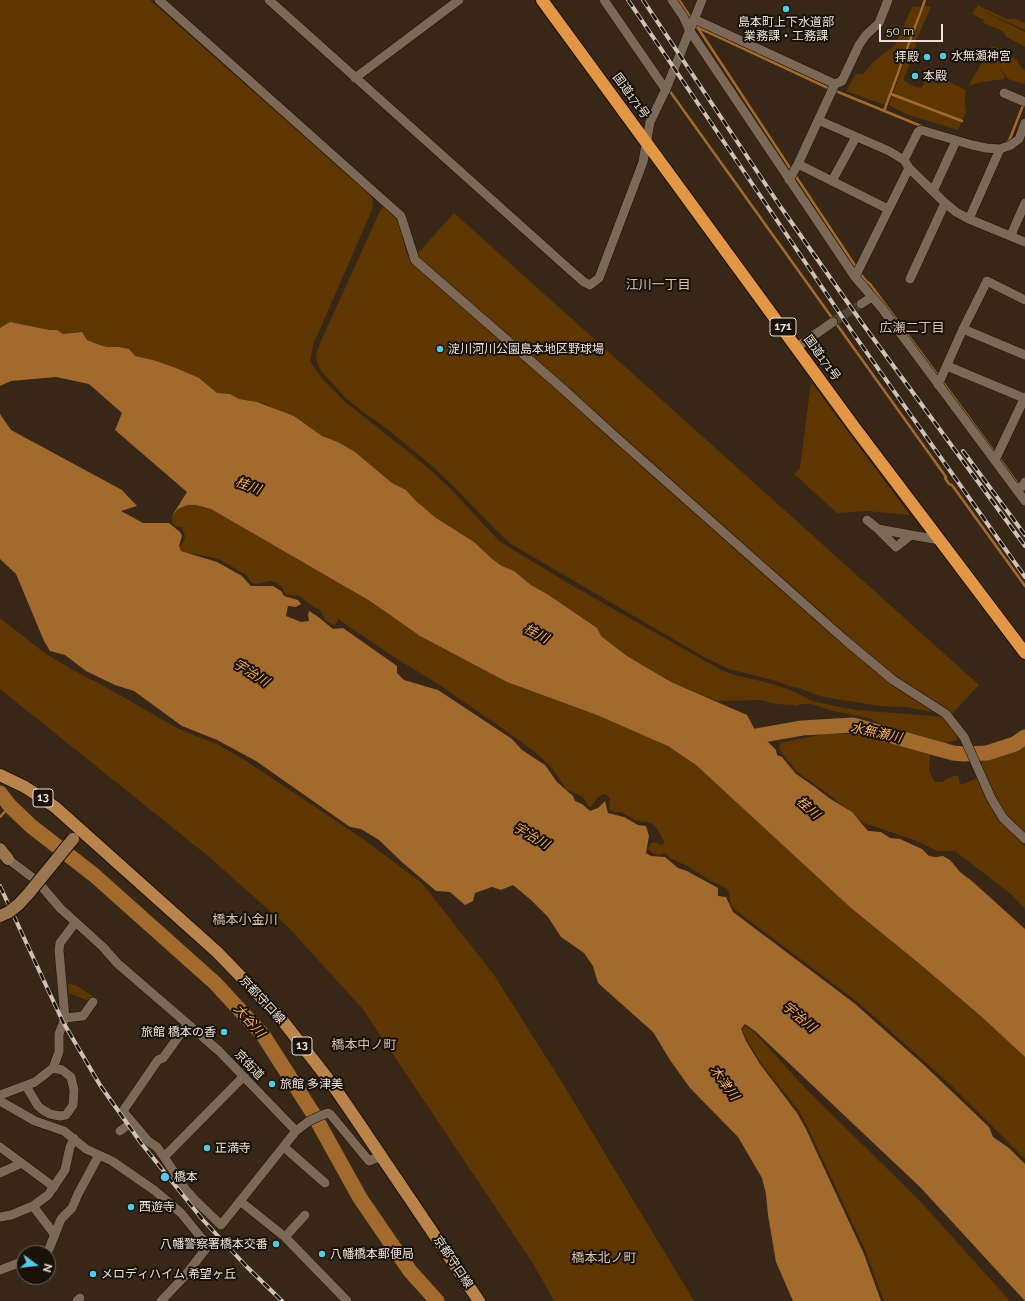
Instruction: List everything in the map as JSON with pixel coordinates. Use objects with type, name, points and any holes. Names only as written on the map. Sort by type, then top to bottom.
[{"type":"highway","name":"国道171号","points":[[542,0],[856,428],[1025,653]]},
{"type":"main road","name":"京都守口線","points":[[0,775],[41,797],[56,807],[76,835],[217,952],[279,1016],[332,1084],[479,1301]]},
{"type":"street","points":[[159,0],[401,216],[415,260],[563,388],[616,438],[846,640],[893,680],[946,714],[964,737],[992,798],[1003,818],[1025,839]]},
{"type":"street","points":[[269,0],[569,269],[584,282],[590,285],[599,278],[643,162],[650,122],[667,88],[702,0]]},
{"type":"street","points":[[356,78],[459,0]]},
{"type":"street","points":[[604,0],[667,88]]},
{"type":"street","points":[[672,0],[683,16],[690,31],[794,172],[872,296],[940,381],[996,457],[1016,489],[1024,498]]},
{"type":"street","points":[[794,172],[835,84],[842,81],[859,45],[866,35],[879,24],[888,0]]},
{"type":"street","points":[[694,19],[835,84]]},
{"type":"street","points":[[1004,94],[1025,102]]},
{"type":"street","points":[[818,120],[889,151],[907,164],[945,203],[956,212],[969,219],[1025,242]]},
{"type":"street","points":[[857,272],[888,209],[907,164],[918,132],[921,130],[956,141],[986,148],[1000,149],[1011,145],[1019,138],[1025,123]]},
{"type":"street","points":[[832,181],[856,137]]},
{"type":"street","points":[[933,191],[956,141]]},
{"type":"street","points":[[969,219],[1000,149]]},
{"type":"street","points":[[794,172],[832,181],[888,209]]},
{"type":"street","points":[[910,278],[945,203]]},
{"type":"street","points":[[1011,236],[1025,203]]},
{"type":"street","points":[[940,381],[986,281],[1025,300]]},
{"type":"street","points":[[861,304],[872,296]]},
{"type":"street","points":[[797,347],[833,322]]},
{"type":"street","points":[[963,329],[1025,355]]},
{"type":"street","points":[[947,366],[1025,398],[996,457]]},
{"type":"street","points":[[1016,489],[1023,486],[1025,482]]},
{"type":"street","points":[[867,520],[896,547],[911,535]]},
{"type":"street","points":[[878,529],[940,540]]},
{"type":"street","points":[[0,916],[9,912],[24,899],[76,835]]},
{"type":"street","points":[[0,848],[8,859]]},
{"type":"street","name":"京街道","points":[[8,859],[37,882],[60,908],[103,947],[117,963],[219,1052],[296,1131]]},
{"type":"street","points":[[0,1095],[35,1082],[53,1068],[59,1052],[59,1034],[65,1018],[59,950],[60,943],[75,922]]},
{"type":"street","points":[[65,1018],[83,1016],[93,1002]]},
{"type":"street","points":[[187,1025],[163,1058],[158,1060],[123,1111],[148,1142],[156,1147],[164,1157],[186,1190],[221,1225],[296,1131],[309,1121],[322,1115],[328,1113],[331,1115],[369,1161],[381,1156]]},
{"type":"street","points":[[26,1086],[35,1102],[43,1110],[60,1116],[66,1115],[73,1105],[74,1098],[71,1077],[62,1070],[53,1068]]},
{"type":"street","points":[[164,1157],[242,1077]]},
{"type":"street","points":[[0,1100],[34,1121],[64,1131],[86,1149],[112,1161],[154,1190],[181,1212],[208,1246],[184,1278],[161,1301]]},
{"type":"street","points":[[120,1131],[132,1122]]},
{"type":"street","points":[[0,1216],[12,1215],[33,1206],[48,1195],[65,1170],[70,1147],[74,1138]]},
{"type":"street","points":[[0,1147],[54,1187]]},
{"type":"street","points":[[284,1147],[325,1183]]},
{"type":"street","points":[[51,1245],[61,1219],[72,1208],[78,1194],[100,1155]]},
{"type":"street","points":[[0,1173],[22,1163]]},
{"type":"street","points":[[240,1201],[285,1237],[346,1301]]},
{"type":"street","points":[[33,1206],[55,1235]]},
{"type":"street","points":[[285,1237],[306,1215]]},
{"type":"street","points":[[0,1270],[16,1265]]},
{"type":"shaded area","points":[[0,0],[150,0],[368,193],[373,199],[372,210],[313,345],[310,361],[320,376],[343,400],[426,466],[452,490],[499,541],[566,582],[721,670],[773,684],[795,692],[812,701],[835,706],[856,710],[944,717],[959,735],[956,737],[958,740],[944,743],[921,738],[889,729],[869,718],[833,711],[812,704],[800,704],[797,706],[775,704],[761,700],[717,701],[671,682],[627,656],[567,608],[531,585],[514,571],[502,566],[436,518],[415,501],[406,490],[392,483],[355,452],[338,442],[322,436],[294,416],[279,411],[266,404],[239,399],[230,394],[217,393],[153,360],[135,356],[118,347],[107,347],[87,340],[82,332],[63,334],[56,330],[10,322],[0,328]]},
{"type":"shaded area","points":[[977,5],[1007,19],[1014,18],[1025,23],[1025,30],[979,9],[1025,32],[1025,47],[1005,36],[1005,33],[986,24],[983,22],[984,20],[972,14],[975,8],[977,8]]},
{"type":"shaded area","points":[[919,6],[918,16],[885,105],[846,91],[856,74],[863,74],[874,61],[895,45],[912,7]]},
{"type":"shaded area","points":[[924,7],[931,7],[915,43],[916,46],[910,55],[911,61],[904,81],[921,88],[924,84],[927,73],[925,68],[928,67],[934,70],[942,71],[946,75],[946,80],[966,90],[966,112],[958,130],[906,114],[889,105]]},
{"type":"shaded area","points":[[992,46],[1000,49],[1000,52],[1001,51],[1017,60],[1020,66],[1025,70],[1025,84],[1008,79],[997,64],[1005,77],[1004,79],[981,82],[968,86],[983,61],[992,64],[998,50],[990,47]]},
{"type":"shaded area","points":[[385,207],[398,218],[406,251],[411,261],[454,213],[979,685],[951,715],[905,707],[881,706],[820,696],[773,680],[729,669],[704,657],[511,544],[431,465],[345,397],[321,371],[317,361],[316,355],[321,341],[380,211]]},
{"type":"shaded area","points":[[811,382],[910,515],[867,511],[837,513],[794,474],[800,468]]},
{"type":"shaded area","points":[[187,505],[196,505],[211,509],[370,601],[420,636],[507,682],[597,715],[638,732],[668,746],[696,765],[851,908],[983,1018],[1025,1057],[1025,1159],[951,1085],[859,1003],[734,909],[730,902],[729,891],[726,888],[670,858],[666,853],[659,855],[652,853],[648,848],[651,843],[655,842],[661,845],[665,843],[653,824],[637,821],[621,812],[614,812],[609,809],[610,799],[607,795],[603,794],[598,797],[591,807],[588,806],[583,797],[566,789],[552,768],[519,740],[441,686],[394,657],[338,619],[335,626],[326,621],[320,610],[299,596],[287,595],[282,587],[275,582],[270,581],[257,584],[252,583],[246,575],[219,559],[181,551],[179,547],[184,541],[185,536],[182,527],[175,526],[172,522],[172,516],[178,509]]},
{"type":"shaded area","points":[[0,618],[46,654],[73,670],[181,730],[217,744],[248,762],[366,841],[422,883],[494,975],[563,1084],[694,1301],[554,1301],[534,1265],[362,1008],[288,927],[208,856],[0,689]]},
{"type":"shaded area","points":[[824,734],[860,734],[930,754],[929,771],[935,782],[942,782],[948,778],[958,775],[960,784],[964,784],[977,778],[988,803],[1003,824],[1025,846],[1025,909],[1012,895],[955,851],[937,851],[917,841],[864,823],[827,793],[797,772],[779,749],[780,743]]},
{"type":"shaded area","points":[[1025,745],[1025,835],[1013,825],[998,802],[985,776],[981,761],[1012,752]]},
{"type":"shaded area","points":[[68,984],[76,985],[92,996],[89,1001],[69,993]]},
{"type":"shaded area","points":[[746,1026],[754,1032],[807,1090],[919,1200],[1010,1301],[884,1301],[866,1252],[807,1126],[799,1111],[761,1063],[742,1029]]},
{"type":"water","name":"桂川","points":[[10,322],[57,330],[63,334],[82,332],[87,340],[107,347],[129,349],[135,356],[153,360],[199,378],[217,393],[230,394],[239,399],[257,402],[294,416],[322,436],[338,442],[355,452],[392,483],[406,490],[416,501],[436,518],[474,542],[502,566],[514,571],[531,585],[597,628],[601,636],[627,656],[671,682],[747,715],[756,732],[755,736],[767,741],[776,750],[777,755],[782,757],[796,774],[829,798],[852,812],[868,831],[881,832],[890,838],[900,839],[922,849],[929,856],[943,856],[950,860],[960,872],[1025,929],[1025,1057],[983,1018],[851,908],[696,765],[668,746],[597,715],[507,682],[420,636],[370,601],[211,509],[196,505],[187,505],[178,509],[172,516],[187,492],[115,430],[122,413],[89,384],[56,377],[11,381],[0,386],[0,328]]},
{"type":"water","points":[[0,414],[11,430],[122,490],[137,506],[121,511],[143,523],[169,523],[180,532],[182,536],[179,546],[181,551],[217,562],[242,576],[251,586],[273,586],[281,591],[284,596],[298,600],[301,604],[296,607],[288,606],[286,616],[301,622],[309,621],[309,611],[333,629],[343,628],[397,666],[397,673],[404,680],[438,690],[512,739],[522,750],[545,765],[557,782],[573,796],[575,801],[582,804],[590,811],[598,808],[605,801],[608,813],[624,817],[638,825],[646,826],[649,836],[646,853],[651,856],[665,857],[678,868],[687,871],[718,888],[718,896],[726,897],[733,912],[854,1003],[924,1065],[989,1127],[993,1137],[1009,1148],[1025,1164],[1025,1301],[920,1187],[755,1031],[745,1024],[741,1029],[746,1041],[760,1064],[797,1113],[805,1127],[864,1254],[881,1301],[793,1301],[776,1262],[766,1194],[762,1178],[738,1137],[690,1088],[670,1060],[653,1032],[598,983],[593,966],[584,953],[561,937],[548,917],[531,900],[513,885],[501,890],[492,887],[475,893],[473,901],[465,905],[450,892],[436,891],[379,840],[361,829],[350,827],[256,761],[217,740],[182,726],[134,691],[115,685],[86,671],[65,655],[50,651],[44,641],[16,574],[0,559]]},
{"type":"waterway","points":[[679,0],[691,18]]},
{"type":"waterway","points":[[884,111],[925,0]]},
{"type":"waterway","points":[[696,25],[792,171]]},
{"type":"waterway","points":[[697,27],[826,87],[921,126]]},
{"type":"waterway","points":[[669,90],[946,477],[945,478],[949,484],[952,485],[1025,586]]},
{"type":"waterway","points":[[891,94],[962,121]]},
{"type":"waterway","points":[[1007,142],[1009,141],[1024,103]]},
{"type":"waterway","points":[[795,175],[856,267]]},
{"type":"waterway","points":[[860,273],[870,284],[939,377]]},
{"type":"waterway","points":[[942,381],[995,453]]},
{"type":"waterway","points":[[999,458],[1018,484]]},
{"type":"waterway","name":"水無瀬川","points":[[734,740],[802,728],[853,725],[953,753],[964,754],[987,753],[1015,744],[1025,737]]},
{"type":"waterway","name":"大谷川","points":[[0,793],[10,806],[31,826],[94,875],[215,983],[263,1035],[314,1115],[360,1198],[410,1271],[437,1301]]},
{"type":"waterway","points":[[0,817],[10,806]]},
{"type":"tunnel","points":[[833,322],[861,304]]},
{"type":"railway","points":[[628,0],[853,333],[1025,577]]},
{"type":"railway","points":[[643,0],[780,206],[862,323],[1025,546]]},
{"type":"railway","points":[[963,451],[1025,535]]},
{"type":"railway","points":[[0,886],[63,1022],[100,1085],[141,1143],[203,1220],[247,1267],[282,1301]]},
{"type":"place","name":"島本町上下水道部 業務課・工務課","points":[[786,9]]},
{"type":"place","name":"水無瀬神宮","points":[[943,56]]},
{"type":"place","name":"拝殿","points":[[927,57]]},
{"type":"place","name":"本殿","points":[[915,76]]},
{"type":"place","name":"淀川河川公園島本地区野球場","points":[[440,349]]},
{"type":"place","name":"旅館 橋本の香","points":[[224,1032]]},
{"type":"place","name":"旅館 多津美","points":[[272,1084]]},
{"type":"place","name":"正満寺","points":[[207,1148]]},
{"type":"place","name":"橋本","points":[[165,1177]]},
{"type":"place","name":"西遊寺","points":[[131,1207]]},
{"type":"place","name":"八幡警察署橋本交番","points":[[276,1244]]},
{"type":"place","name":"八幡橋本郵便局","points":[[322,1254]]},
{"type":"place","name":"メロディハイム 希望ヶ丘","points":[[93,1274]]},
{"type":"district","name":"江川一丁目","points":[[658,285]]},
{"type":"district","name":"広瀬二丁目","points":[[912,328]]},
{"type":"district","name":"橋本小金川","points":[[245,920]]},
{"type":"district","name":"橋本中ノ町","points":[[364,1045]]},
{"type":"district","name":"橋本北ノ町","points":[[604,1258]]},
{"type":"water label","name":"宇治川","points":[[251,673]]},
{"type":"water label","name":"宇治川","points":[[531,836]]},
{"type":"water label","name":"宇治川","points":[[799,1017]]},
{"type":"water label","name":"木津川","points":[[724,1083]]}]
